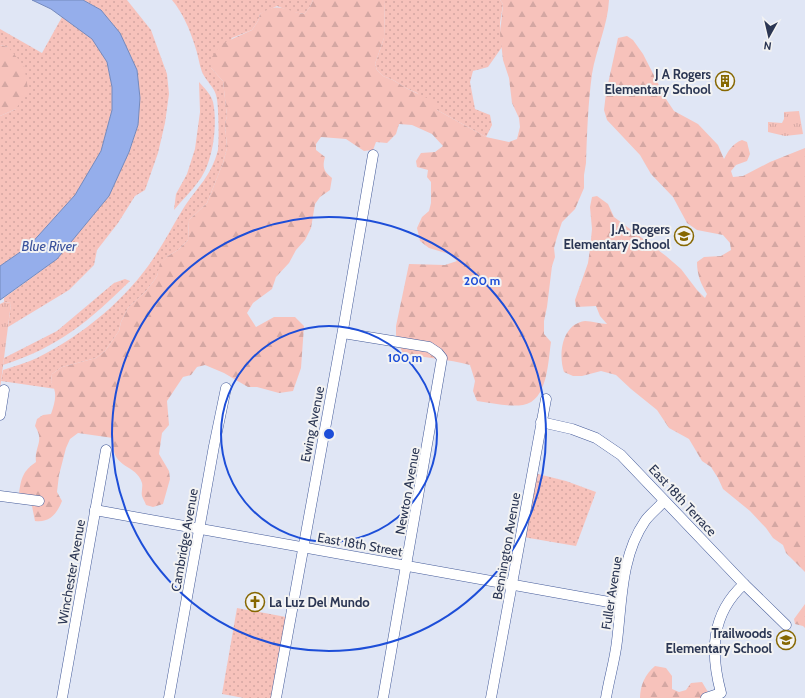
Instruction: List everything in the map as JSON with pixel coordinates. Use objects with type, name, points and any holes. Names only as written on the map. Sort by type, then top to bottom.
[{"type":"street","name":"Ewing Avenue","points":[[276,698],[302,548],[343,333],[373,155]]},
{"type":"street","name":"Newton Avenue","points":[[343,333],[429,347],[438,352],[442,358],[383,698]]},
{"type":"street","name":"Cambridge Avenue","points":[[169,698],[214,446],[226,388]]},
{"type":"street","points":[[0,415],[4,390]]},
{"type":"street","name":"Bennington Avenue","points":[[492,698],[546,400]]},
{"type":"street","name":"East 18th Terrace","points":[[542,422],[572,429],[596,438],[621,455],[638,471],[664,501],[744,584],[786,625]]},
{"type":"street","name":"Winchester Avenue","points":[[62,698],[106,450]]},
{"type":"street","points":[[0,496],[39,501]]},
{"type":"street","name":"Fuller Avenue","points":[[606,698],[617,642],[620,604],[626,564],[633,542],[646,521],[664,501]]},
{"type":"street","name":"East 18th Street","points":[[95,510],[620,604]]},
{"type":"street","points":[[706,698],[721,693],[714,652],[718,626],[727,603],[734,593],[744,584]]},
{"type":"green space","points":[[83,0],[127,0],[151,30],[167,74],[169,94],[165,123],[158,153],[145,190],[135,196],[118,223],[97,250],[94,265],[69,290],[8,327],[11,303],[4,302],[4,298],[57,259],[109,196],[129,152],[138,125],[140,98],[137,70],[129,53],[101,10]]},
{"type":"green space","points":[[172,0],[313,0],[310,7],[304,14],[292,12],[277,6],[260,14],[258,21],[252,30],[232,38],[211,68],[223,81],[227,116],[225,124],[227,148],[223,163],[207,203],[189,220],[188,240],[161,263],[157,276],[153,282],[128,308],[121,322],[119,331],[105,351],[96,358],[62,367],[52,374],[51,382],[56,389],[1,381],[3,370],[33,360],[71,338],[103,314],[131,287],[155,256],[188,201],[212,168],[218,150],[219,131],[217,99],[214,89],[202,72],[196,49],[186,22],[180,10]]},
{"type":"green space","points":[[313,0],[385,0],[384,38],[375,64],[377,70],[383,76],[435,102],[437,110],[486,137],[509,142],[517,139],[520,127],[519,118],[512,103],[509,78],[503,60],[500,34],[503,4],[500,0],[609,0],[604,28],[592,74],[584,188],[575,209],[562,222],[554,248],[555,257],[552,266],[544,321],[544,334],[551,342],[545,379],[538,396],[531,402],[523,405],[506,405],[477,401],[473,391],[475,381],[470,365],[403,353],[396,341],[396,326],[409,264],[445,265],[457,261],[449,254],[429,248],[420,241],[417,228],[422,217],[429,211],[431,203],[431,182],[427,177],[428,170],[417,167],[416,161],[421,153],[435,152],[443,146],[432,134],[412,125],[399,124],[396,134],[387,143],[376,142],[373,150],[364,151],[346,139],[321,137],[316,144],[316,150],[325,157],[324,169],[332,178],[330,190],[320,197],[315,204],[311,228],[305,240],[296,250],[289,263],[276,277],[272,289],[253,303],[247,313],[256,327],[274,317],[295,317],[304,326],[301,368],[293,391],[279,393],[257,387],[248,387],[224,373],[205,365],[197,367],[191,375],[183,377],[167,401],[169,425],[162,433],[159,454],[169,471],[170,479],[163,504],[153,507],[146,505],[142,496],[142,483],[139,477],[115,456],[113,438],[78,433],[70,439],[59,475],[57,492],[62,501],[60,506],[52,517],[44,521],[35,521],[32,506],[19,494],[23,475],[36,462],[36,452],[39,440],[38,431],[35,426],[37,419],[43,415],[51,414],[54,405],[55,390],[51,382],[52,374],[62,367],[96,358],[105,351],[119,331],[121,322],[128,308],[146,291],[157,276],[160,263],[178,250],[188,240],[189,220],[207,203],[223,163],[227,148],[225,124],[227,116],[223,81],[211,68],[210,60],[221,44],[252,30],[258,21],[260,14],[277,7],[304,14],[310,7]]},
{"type":"green space","points":[[385,0],[500,0],[503,4],[500,23],[502,47],[488,67],[473,71],[470,82],[475,109],[490,115],[492,125],[486,137],[437,110],[417,93],[383,76],[377,70],[375,64],[384,38]]},
{"type":"green space","points":[[62,17],[92,38],[107,62],[112,87],[112,110],[101,151],[75,195],[29,246],[0,266],[0,116],[16,109],[8,47],[0,45],[0,29],[42,53]]},
{"type":"green space","points":[[627,36],[633,40],[643,54],[666,99],[674,111],[698,124],[718,145],[724,159],[733,145],[742,140],[747,142],[750,154],[747,161],[736,165],[731,171],[733,177],[743,176],[770,162],[805,148],[805,572],[786,553],[783,545],[773,538],[750,511],[723,489],[711,467],[702,461],[689,439],[669,428],[657,410],[616,375],[601,371],[582,376],[573,376],[564,372],[562,365],[562,349],[567,334],[571,328],[577,323],[585,321],[607,324],[600,316],[596,306],[576,307],[575,300],[588,263],[592,229],[590,207],[592,197],[597,196],[608,204],[614,217],[681,269],[705,298],[707,294],[700,279],[697,262],[704,257],[721,256],[731,250],[730,243],[723,235],[697,230],[687,223],[673,197],[651,174],[640,155],[607,120],[604,110],[606,93],[618,38]]},
{"type":"green space","points":[[0,45],[8,47],[24,66],[28,89],[16,109],[0,116]]},
{"type":"green space","points":[[199,82],[209,94],[213,102],[215,122],[211,155],[198,182],[174,210],[176,194],[187,174],[195,149],[200,112]]},
{"type":"green space","points":[[799,111],[803,134],[785,136],[768,132],[768,122],[782,123],[784,119],[784,112]]},
{"type":"green space","points":[[125,279],[130,281],[101,308],[72,331],[41,350],[3,365],[4,358],[57,331],[114,283]]},
{"type":"green space","points":[[4,302],[11,303],[0,389],[0,304]]},
{"type":"green space","points":[[534,473],[566,481],[596,492],[576,546],[523,537]]},
{"type":"green space","points":[[805,604],[805,628],[795,624],[794,619]]},
{"type":"green space","points":[[237,608],[286,617],[271,698],[244,698],[222,694]]},
{"type":"green space","points":[[655,666],[666,668],[672,676],[672,689],[679,692],[686,690],[691,683],[702,682],[708,692],[707,698],[640,698],[644,680]]},
{"type":"water","name":"Blue River","points":[[32,0],[83,0],[101,10],[120,33],[137,70],[140,98],[138,125],[129,152],[109,196],[57,259],[0,300],[0,266],[29,246],[75,195],[101,151],[112,110],[112,87],[107,62],[92,39],[51,9]]},
{"type":"place","name":"J A Rogers Elementary School","points":[[725,81]]},
{"type":"place","name":"J.A. Rogers Elementary School","points":[[684,236]]},
{"type":"place","name":"La Luz Del Mundo","points":[[255,602]]},
{"type":"place","name":"Trailwoods Elementary School","points":[[786,640]]}]
